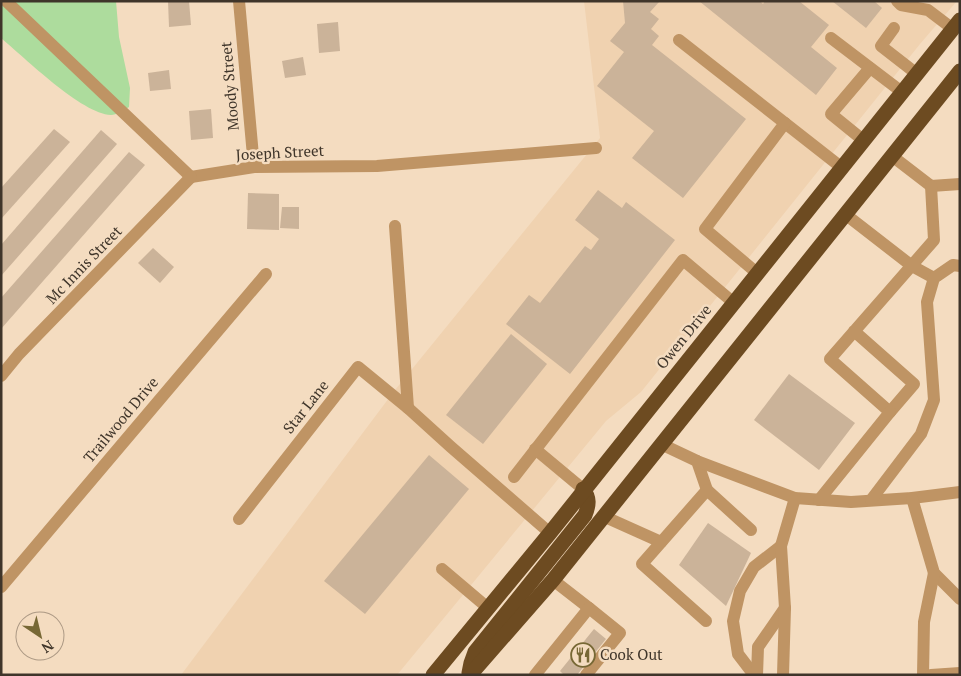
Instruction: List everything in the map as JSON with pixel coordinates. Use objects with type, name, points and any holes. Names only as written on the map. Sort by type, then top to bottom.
[{"type":"highway","name":"Owen Drive","points":[[433,675],[550,533],[583,489],[956,25]]},
{"type":"highway","points":[[470,675],[553,580],[845,214],[958,77]]},
{"type":"highway","points":[[470,675],[471,663],[476,652],[585,515],[588,508],[588,500],[587,494],[583,489]]},
{"type":"street","points":[[6,1],[191,178]]},
{"type":"street","name":"Moody Street","points":[[239,1],[254,167]]},
{"type":"street","points":[[897,1],[901,5],[928,10],[956,25]]},
{"type":"street","points":[[894,28],[881,46],[917,74]]},
{"type":"street","points":[[831,38],[902,92]]},
{"type":"street","points":[[680,40],[841,167]]},
{"type":"street","points":[[863,140],[832,114],[870,68]]},
{"type":"street","points":[[757,273],[704,229],[785,123]]},
{"type":"street","name":"Joseph Street","points":[[191,178],[254,167],[377,166],[596,148]]},
{"type":"street","points":[[892,156],[931,186],[959,183]]},
{"type":"street","name":"Mc Innis Street","points":[[1,376],[20,354],[191,178]]},
{"type":"street","points":[[890,412],[830,359],[934,240],[931,186]]},
{"type":"street","points":[[845,214],[912,266],[934,278]]},
{"type":"street","points":[[394,226],[408,408]]},
{"type":"street","points":[[514,477],[683,260],[734,303]]},
{"type":"street","points":[[871,500],[921,434],[934,400],[927,302],[934,278],[953,265],[960,266]]},
{"type":"street","name":"Trailwood Drive","points":[[1,587],[266,274]]},
{"type":"street","points":[[854,332],[914,384],[934,384]]},
{"type":"street","name":"Star Lane","points":[[239,519],[358,366],[550,533]]},
{"type":"street","points":[[818,500],[914,384]]},
{"type":"street","points":[[661,444],[697,461],[795,498],[851,502],[912,498],[960,492]]},
{"type":"street","points":[[535,449],[583,489]]},
{"type":"street","points":[[697,461],[707,490],[751,530]]},
{"type":"street","points":[[706,620],[642,564],[707,490]]},
{"type":"street","points":[[783,675],[786,608],[781,546],[795,498]]},
{"type":"street","points":[[912,498],[934,573],[924,622],[923,675]]},
{"type":"street","points":[[603,516],[661,542]]},
{"type":"street","points":[[756,675],[738,654],[733,621],[740,591],[754,567],[781,546]]},
{"type":"street","points":[[442,569],[488,608]]},
{"type":"street","points":[[934,573],[960,599]]},
{"type":"street","points":[[553,580],[620,633],[586,675]]},
{"type":"street","points":[[536,675],[589,608]]},
{"type":"street","points":[[756,675],[758,647],[786,608]]},
{"type":"street","points":[[931,675],[960,672]]},
{"type":"shaded area","points":[[584,1],[957,1],[920,44],[641,392],[606,421],[397,675],[181,675],[395,390],[600,138]]},
{"type":"green space","points":[[1,1],[116,1],[119,37],[130,88],[129,107],[113,115],[99,112],[54,84],[1,38]]},
{"type":"building","points":[[168,1],[189,1],[191,25],[169,27]]},
{"type":"building","points":[[623,1],[659,2],[650,12],[659,19],[651,29],[659,36],[652,45],[746,119],[683,198],[632,158],[654,131],[597,86],[624,52],[610,41],[625,23]]},
{"type":"building","points":[[699,1],[760,1],[763,4],[765,1],[799,1],[829,25],[811,47],[837,68],[816,95]]},
{"type":"building","points":[[832,1],[874,1],[882,8],[866,28]]},
{"type":"building","points":[[338,22],[340,51],[319,53],[317,24]]},
{"type":"building","points":[[303,57],[306,75],[285,78],[282,61]]},
{"type":"building","points":[[169,70],[171,89],[150,91],[148,73]]},
{"type":"building","points":[[211,109],[213,138],[191,140],[189,111]]},
{"type":"building","points":[[54,129],[70,142],[1,219],[1,188]]},
{"type":"building","points":[[101,130],[117,144],[1,276],[1,245]]},
{"type":"building","points":[[129,152],[145,165],[1,329],[1,298]]},
{"type":"building","points":[[598,190],[622,208],[626,202],[675,240],[570,374],[506,324],[529,295],[540,303],[585,246],[591,250],[599,239],[575,220]]},
{"type":"building","points":[[248,193],[279,194],[279,230],[247,229]]},
{"type":"building","points":[[282,207],[299,207],[299,229],[280,228]]},
{"type":"building","points":[[153,248],[174,267],[160,283],[138,263]]},
{"type":"building","points":[[511,334],[547,364],[483,444],[446,415]]},
{"type":"building","points":[[789,374],[855,423],[819,470],[754,420]]},
{"type":"building","points":[[429,455],[469,489],[365,614],[324,581]]},
{"type":"building","points":[[708,523],[751,553],[726,606],[679,565]]},
{"type":"building","name":"Cook Out","points":[[594,629],[606,639],[577,675],[564,675],[560,671]]},
{"type":"place","name":"Cook Out","points":[[583,655]]}]
